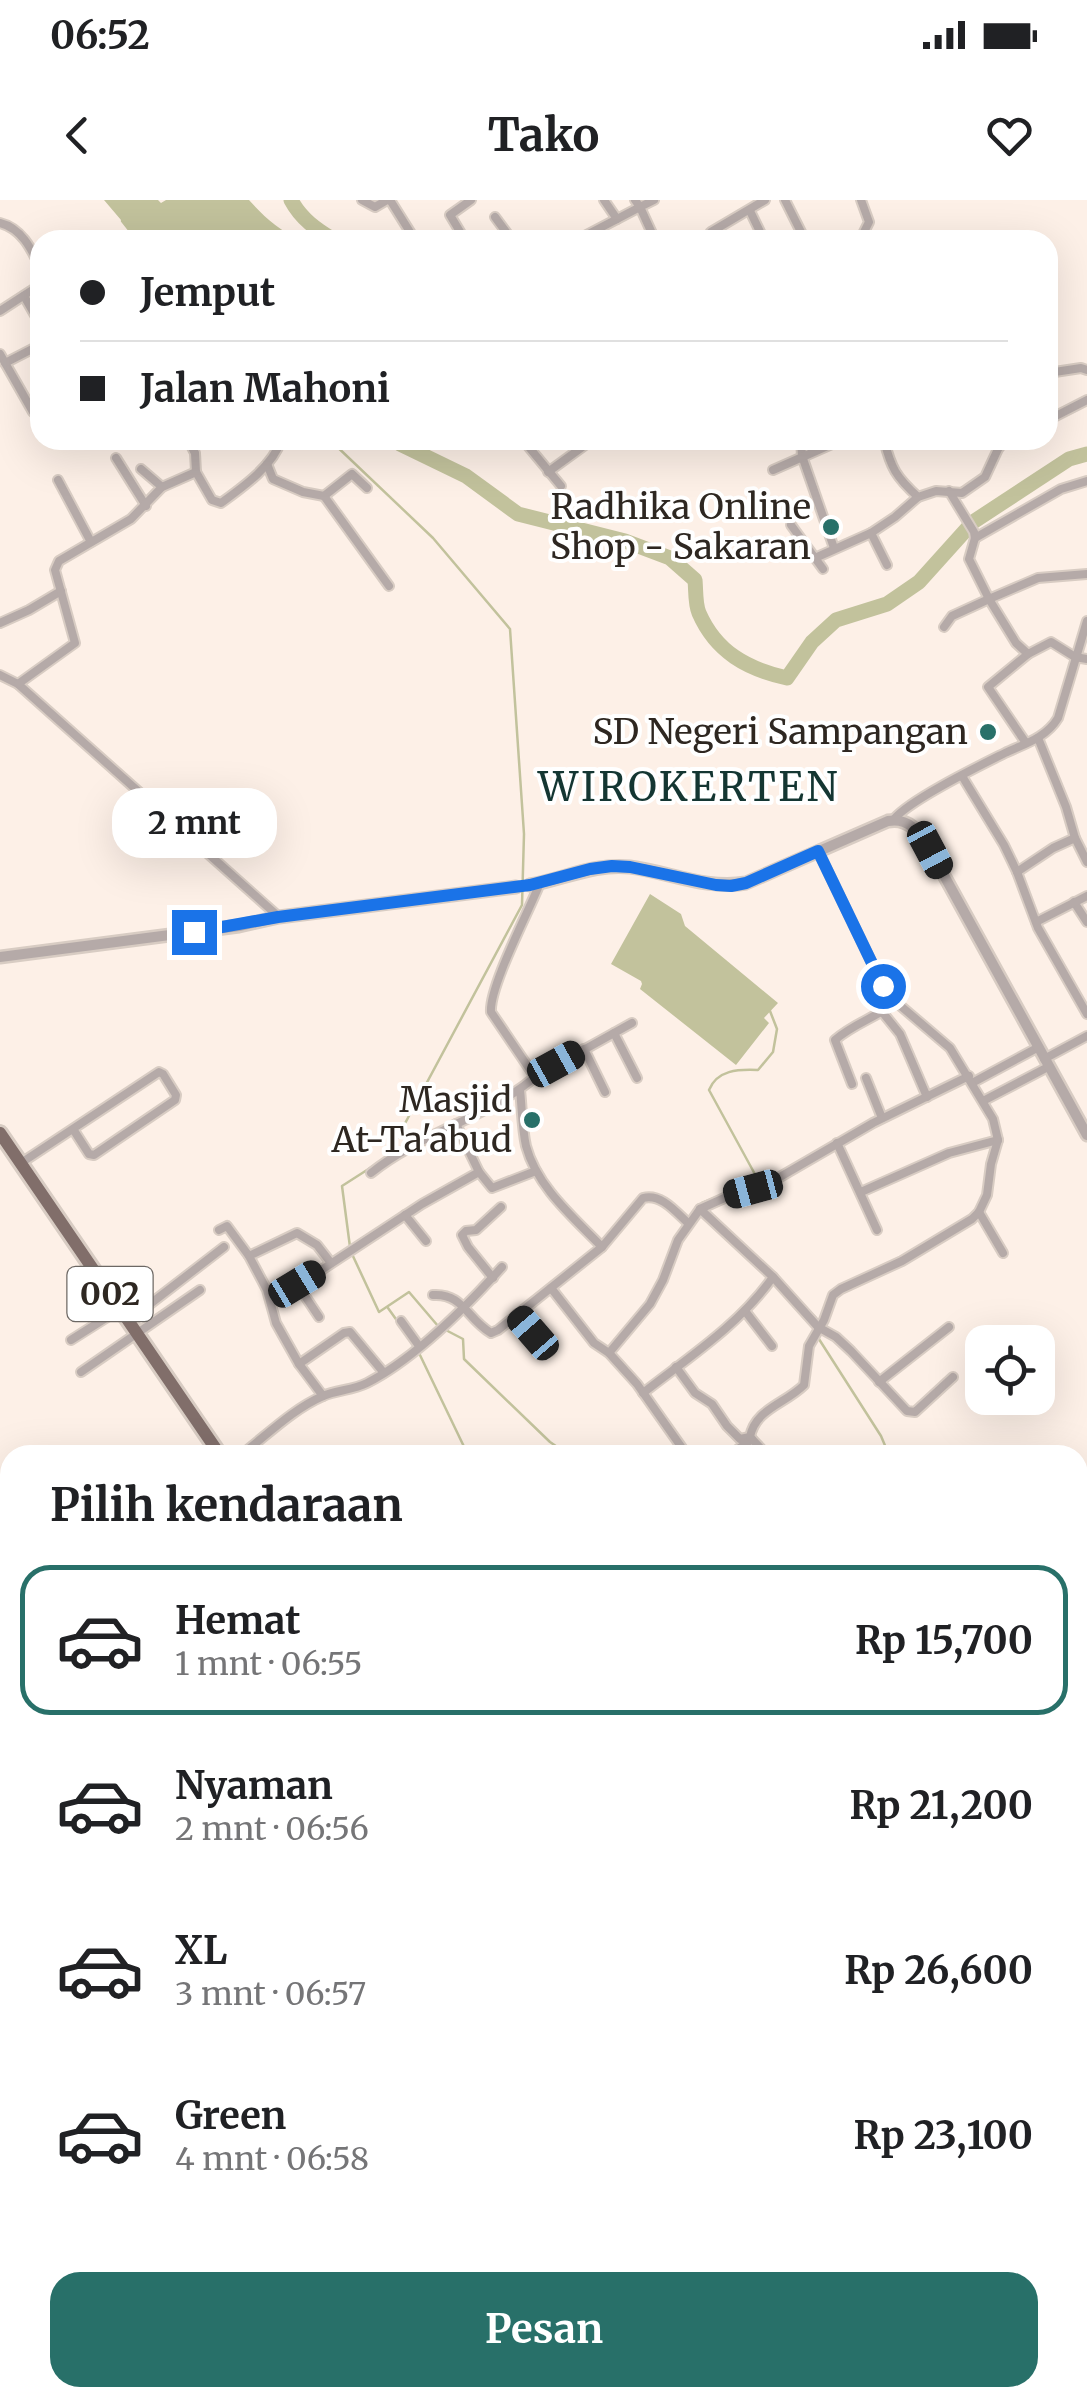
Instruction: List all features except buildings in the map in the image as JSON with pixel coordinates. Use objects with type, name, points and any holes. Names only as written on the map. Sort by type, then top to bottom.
[{"type":"main road","name":"002","points":[[0,1133],[213,1445]]},
{"type":"street","points":[[362,200],[375,207],[388,200],[409,230]]},
{"type":"street","points":[[459,230],[450,215],[471,200]]},
{"type":"street","points":[[604,200],[617,219]]},
{"type":"street","points":[[596,230],[638,204],[654,200]]},
{"type":"street","points":[[716,230],[765,200]]},
{"type":"street","points":[[785,200],[800,230]]},
{"type":"street","points":[[861,200],[869,222],[865,230]]},
{"type":"street","points":[[638,204],[650,230]]},
{"type":"street","points":[[750,210],[759,230]]},
{"type":"street","points":[[495,216],[505,230]]},
{"type":"street","points":[[0,223],[6,223],[30,249]]},
{"type":"street","points":[[0,311],[30,292]]},
{"type":"street","points":[[24,296],[30,306]]},
{"type":"street","points":[[30,349],[3,358],[30,407]]},
{"type":"street","points":[[1058,371],[1087,370]]},
{"type":"street","points":[[1058,415],[1087,400]]},
{"type":"street","points":[[193,450],[196,472],[209,496],[218,503],[268,464],[277,450]]},
{"type":"street","points":[[531,450],[560,486]]},
{"type":"street","points":[[548,472],[578,450]]},
{"type":"street","points":[[802,450],[834,548]]},
{"type":"street","points":[[773,470],[817,450]]},
{"type":"street","points":[[887,450],[896,476],[918,497]]},
{"type":"street","points":[[815,558],[871,533],[918,497],[950,491],[962,494],[985,477],[998,450]]},
{"type":"street","points":[[116,458],[146,506]]},
{"type":"street","points":[[268,464],[273,479],[281,484],[324,496],[389,586]]},
{"type":"street","points":[[141,469],[162,487]]},
{"type":"street","points":[[18,684],[74,643],[56,565],[131,520],[162,487],[196,472]]},
{"type":"street","points":[[324,496],[352,474],[367,488]]},
{"type":"street","points":[[58,480],[91,542]]},
{"type":"street","points":[[1028,654],[1016,643],[989,599],[969,559],[969,551],[975,538],[1061,489],[1087,481]]},
{"type":"street","points":[[950,491],[975,538]]},
{"type":"street","points":[[791,526],[823,569]]},
{"type":"street","points":[[871,533],[887,565]]},
{"type":"street","points":[[944,627],[952,616],[1038,578],[1087,574]]},
{"type":"street","points":[[0,623],[61,592]]},
{"type":"street","points":[[0,957],[516,887],[612,866],[716,885],[746,883],[894,819],[962,776],[1038,738],[1058,718],[1087,621]]},
{"type":"street","points":[[1026,743],[988,688],[990,684],[1028,654],[1051,642],[1075,658],[1087,659]]},
{"type":"street","points":[[0,675],[18,684],[278,917]]},
{"type":"street","points":[[1038,738],[1087,862]]},
{"type":"street","points":[[962,776],[1004,845],[1036,922],[1087,1014]]},
{"type":"street","points":[[894,819],[912,826],[930,850],[1087,1135]]},
{"type":"street","points":[[1017,872],[1075,838]]},
{"type":"street","points":[[742,1445],[751,1438],[752,1424],[761,1415],[804,1385],[809,1346],[834,1295],[961,1227],[979,1212],[987,1195],[998,1140],[994,1118],[950,1048],[883,986],[818,851]]},
{"type":"street","points":[[535,884],[490,1006],[536,1077]]},
{"type":"street","points":[[1036,922],[1087,896]]},
{"type":"street","points":[[1074,902],[1087,922]]},
{"type":"street","points":[[852,1084],[835,1040],[896,1002]]},
{"type":"street","points":[[883,1012],[900,1034],[926,1097]]},
{"type":"street","points":[[372,1172],[398,1152],[490,1109],[536,1077],[632,1023]]},
{"type":"street","points":[[614,1033],[636,1078]]},
{"type":"street","points":[[984,1101],[1043,1058],[1087,1036]]},
{"type":"street","points":[[584,1049],[605,1092]]},
{"type":"street","points":[[608,1353],[650,1304],[678,1240],[700,1210],[773,1181],[926,1097],[1043,1058]]},
{"type":"street","points":[[21,1163],[159,1072],[176,1096],[94,1155],[89,1154],[73,1129]]},
{"type":"street","points":[[866,1078],[882,1118]]},
{"type":"street","points":[[520,1090],[524,1137],[536,1171],[602,1247]]},
{"type":"street","points":[[456,1124],[490,1186],[494,1188],[536,1171]]},
{"type":"street","points":[[861,1192],[949,1153],[998,1140]]},
{"type":"street","points":[[837,1144],[877,1230]]},
{"type":"street","points":[[271,1303],[404,1215],[480,1172]]},
{"type":"street","points":[[432,1295],[452,1297],[491,1333],[602,1247],[646,1196],[658,1197],[688,1222]]},
{"type":"street","points":[[493,1278],[462,1235],[476,1230],[501,1207]]},
{"type":"street","points":[[700,1210],[773,1277],[818,1327],[836,1337],[907,1411],[915,1412],[953,1377]]},
{"type":"street","points":[[979,1212],[1002,1253]]},
{"type":"street","points":[[404,1215],[426,1240]]},
{"type":"street","points":[[219,1230],[227,1226],[249,1256],[276,1323],[323,1396]]},
{"type":"street","points":[[249,1256],[297,1232],[316,1244],[331,1263]]},
{"type":"street","points":[[71,1340],[124,1315],[224,1246]]},
{"type":"street","points":[[255,1445],[323,1396],[356,1387],[384,1372],[443,1328],[502,1268]]},
{"type":"street","points":[[643,1392],[729,1326],[773,1277]]},
{"type":"street","points":[[297,1284],[319,1317]]},
{"type":"street","points":[[550,1288],[594,1343],[643,1392],[680,1445]]},
{"type":"street","points":[[81,1372],[200,1290]]},
{"type":"street","points":[[745,1311],[772,1346]]},
{"type":"street","points":[[517,1314],[550,1351]]},
{"type":"street","points":[[401,1322],[416,1348]]},
{"type":"street","points":[[879,1382],[950,1327]]},
{"type":"street","points":[[299,1364],[350,1332],[384,1372]]},
{"type":"street","points":[[676,1367],[695,1393],[712,1404],[740,1439],[751,1438]]},
{"type":"street","points":[[751,1438],[758,1445]]},
{"type":"shaded area","points":[[104,200],[249,200],[283,230],[130,230]]},
{"type":"shaded area","points":[[650,894],[681,914],[685,926],[778,1003],[764,1018],[769,1023],[736,1065],[640,989],[641,981],[611,964]]},
{"type":"waterway","points":[[291,200],[320,230]]},
{"type":"waterway","points":[[122,221],[129,230]]},
{"type":"waterway","points":[[341,450],[433,538],[510,629],[524,834],[522,905],[387,1157]]},
{"type":"waterway","points":[[412,450],[466,476],[518,514],[625,541],[670,558],[695,580],[699,613],[714,638],[746,664],[787,678],[812,642],[836,620],[887,604],[919,582],[973,522],[1069,459],[1087,454]]},
{"type":"waterway","points":[[731,1191],[757,1178],[709,1090],[723,1075],[758,1070],[773,1052],[777,1029],[770,1011]]},
{"type":"waterway","points":[[350,1247],[342,1186],[381,1161]]},
{"type":"waterway","points":[[703,1206],[702,1203],[724,1194]]},
{"type":"waterway","points":[[352,1254],[379,1312],[409,1292],[438,1326],[463,1339],[464,1359],[554,1445]]},
{"type":"waterway","points":[[787,1288],[816,1318]]},
{"type":"waterway","points":[[388,1308],[398,1322]]},
{"type":"waterway","points":[[817,1336],[885,1445]]},
{"type":"waterway","points":[[419,1353],[463,1445]]},
{"type":"place","name":"Radhika Online Shop - Sakaran","points":[[831,527]]},
{"type":"place","name":"SD Negeri Sampangan","points":[[988,732]]},
{"type":"place","name":"Masjid At-Ta'abud","points":[[532,1120]]},
{"type":"district","name":"WIROKERTEN","points":[[689,787]]},
{"type":"route","points":[[194,932],[278,917],[530,885],[612,866],[731,886],[818,851],[883,986]]}]
